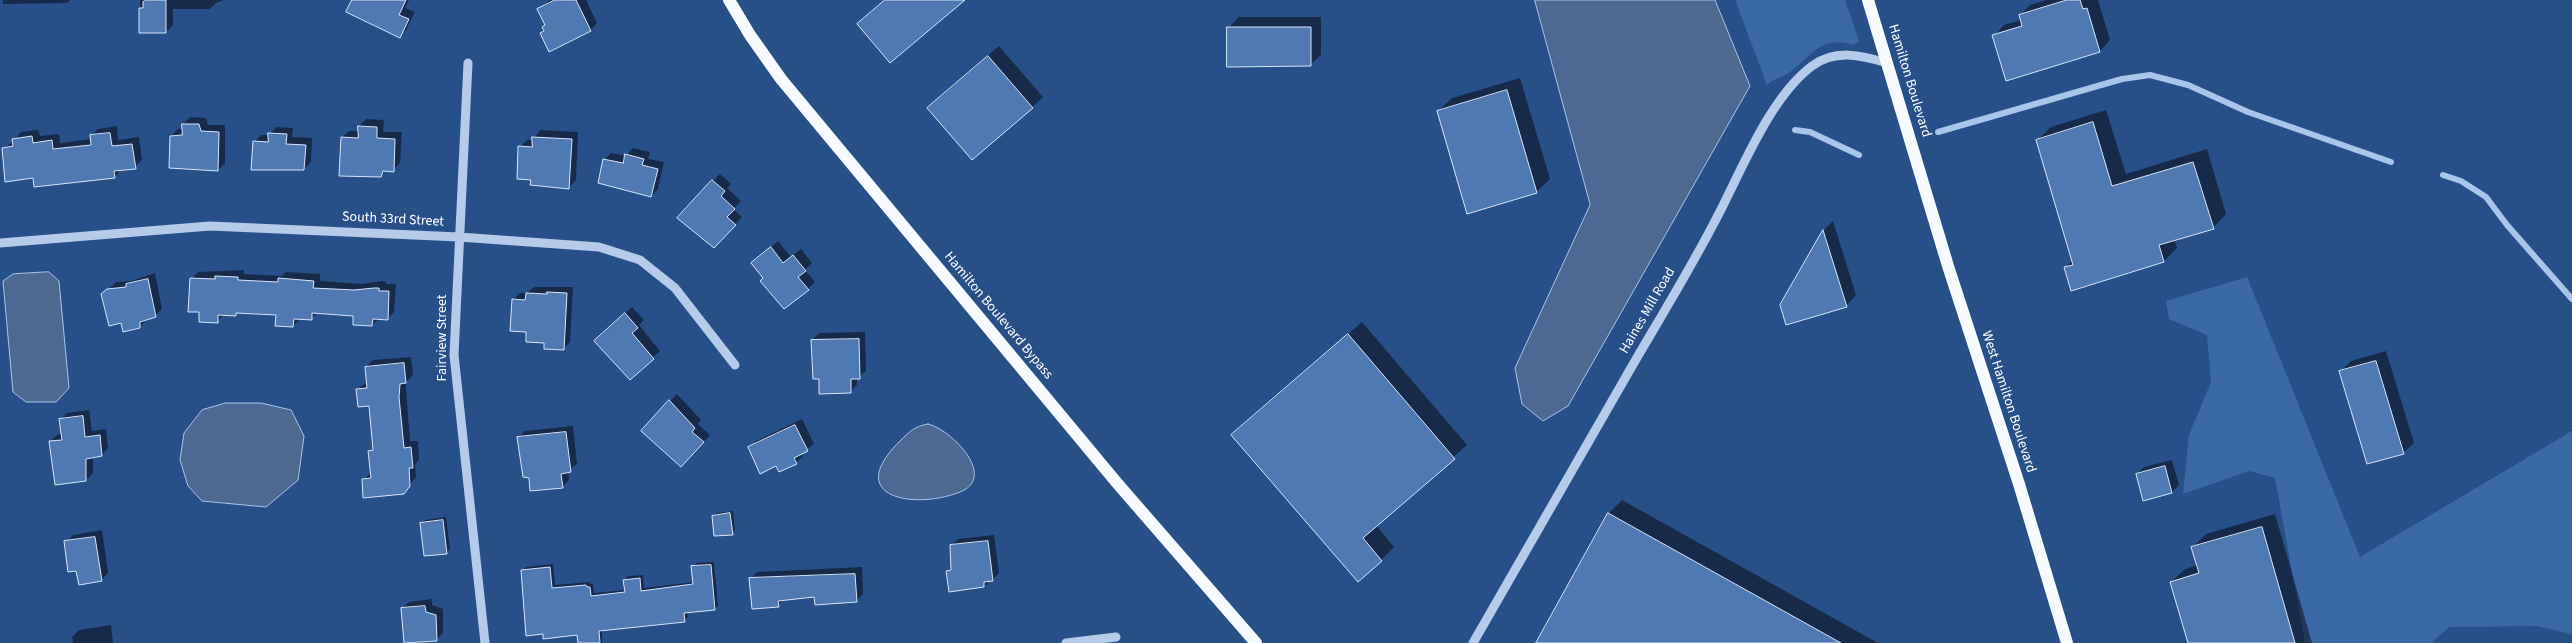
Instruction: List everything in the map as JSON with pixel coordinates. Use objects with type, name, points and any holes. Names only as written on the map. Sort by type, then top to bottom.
[{"type":"main road","name":"Hamilton Boulevard Bypass","points":[[729,0],[750,36],[781,79],[1118,483],[1256,643]]},
{"type":"main road","name":"Hamilton Boulevard","points":[[1868,0],[1920,171]]},
{"type":"main road","name":"West Hamilton Boulevard","points":[[1920,171],[1950,275],[2050,582],[2067,643]]},
{"type":"street","name":"Haines Mill Road","points":[[1473,643],[1715,222],[1772,112],[1792,85],[1810,67],[1822,60],[1839,54],[1858,54],[1887,63]]},
{"type":"street","name":"Fairview Street","points":[[468,63],[454,355],[485,643]]},
{"type":"street","name":"South 33rd Street","points":[[0,243],[210,226],[577,243],[621,252],[640,260],[675,288],[735,365]]},
{"type":"street","points":[[1066,643],[1116,637]]},
{"type":"shaded area","points":[[1535,0],[1715,0],[1750,86],[1568,406],[1543,421],[1522,404],[1515,368],[1590,205]]},
{"type":"shaded area","points":[[1735,0],[1845,0],[1859,41],[1854,45],[1842,42],[1824,45],[1816,49],[1787,74],[1767,85]]},
{"type":"shaded area","points":[[49,272],[59,281],[69,388],[56,402],[26,402],[13,392],[3,281],[13,274]]},
{"type":"shaded area","points":[[2247,277],[2360,557],[2572,431],[2572,634],[2537,626],[2449,627],[2431,643],[2305,643],[2275,478],[2249,471],[2183,494],[2189,435],[2211,382],[2207,335],[2169,319],[2166,301]]},
{"type":"shaded area","points":[[226,403],[261,403],[291,410],[304,436],[298,480],[266,507],[202,501],[188,486],[180,460],[184,433],[202,410]]},
{"type":"shaded area","points":[[928,424],[948,435],[967,454],[973,465],[974,476],[970,485],[960,492],[923,500],[906,499],[891,495],[882,487],[879,476],[884,460],[909,432],[919,426]]},
{"type":"building","points":[[146,0],[166,0],[166,33],[139,33],[139,8],[143,8],[143,2]]},
{"type":"building","points":[[352,0],[406,0],[399,15],[409,19],[400,38],[346,12]]},
{"type":"building","points":[[555,0],[576,0],[591,31],[549,52],[540,33],[544,31],[542,27],[545,25],[537,9]]},
{"type":"building","points":[[885,0],[965,0],[890,63],[857,24]]},
{"type":"building","points":[[2067,0],[2080,0],[2083,9],[2087,8],[2100,52],[2006,81],[1992,35],[2022,26],[2019,15]]},
{"type":"building","points":[[1227,27],[1311,27],[1311,66],[1227,67]]},
{"type":"building","points":[[988,56],[1033,108],[972,160],[927,108]]},
{"type":"building","points":[[1507,90],[1537,193],[1467,214],[1437,111]]},
{"type":"building","points":[[2093,122],[2112,186],[2193,162],[2214,229],[2159,245],[2164,262],[2071,291],[2064,267],[2073,265],[2036,140]]},
{"type":"building","points":[[182,124],[199,124],[201,131],[219,132],[218,171],[169,168],[170,136],[182,135]]},
{"type":"building","points":[[358,126],[377,127],[377,138],[395,139],[394,172],[383,171],[381,177],[339,176],[341,137],[358,138]]},
{"type":"building","points":[[110,133],[112,146],[132,144],[136,169],[114,171],[115,178],[34,187],[33,178],[5,182],[2,148],[13,146],[12,139],[32,136],[33,143],[52,140],[53,149],[91,145],[90,135]]},
{"type":"building","points":[[268,133],[287,134],[286,144],[306,145],[304,170],[251,170],[253,141],[268,142]]},
{"type":"building","points":[[532,137],[572,139],[569,189],[530,185],[531,180],[517,179],[518,146],[532,147]]},
{"type":"building","points":[[625,154],[644,159],[642,165],[658,169],[651,197],[598,183],[603,159],[623,163]]},
{"type":"building","points":[[712,180],[725,191],[721,196],[735,209],[727,217],[736,225],[714,248],[677,218]]},
{"type":"building","points":[[1823,230],[1847,307],[1786,325],[1780,305]]},
{"type":"building","points":[[771,247],[783,263],[793,255],[806,271],[798,277],[809,290],[784,309],[760,281],[763,278],[751,263]]},
{"type":"building","points":[[215,276],[238,277],[238,280],[278,282],[278,278],[314,281],[313,288],[354,290],[379,288],[379,291],[389,291],[388,320],[373,319],[372,326],[353,325],[353,316],[312,313],[312,320],[294,319],[293,327],[275,326],[276,315],[236,313],[236,316],[218,315],[218,323],[199,322],[199,312],[188,312],[190,278],[215,279]]},
{"type":"building","points":[[148,279],[156,317],[140,322],[140,328],[123,332],[121,323],[109,326],[101,294],[107,289],[126,287],[126,284]]},
{"type":"building","points":[[547,292],[567,293],[564,350],[544,349],[544,343],[526,342],[526,332],[510,331],[512,299],[525,300],[526,293],[547,294]]},
{"type":"building","points":[[625,313],[638,328],[632,333],[654,359],[630,380],[594,341]]},
{"type":"building","points":[[1348,334],[1455,459],[1363,538],[1382,561],[1358,582],[1231,435]]},
{"type":"building","points":[[859,339],[860,379],[851,379],[851,393],[819,394],[819,379],[813,379],[811,340]]},
{"type":"building","points":[[2376,361],[2404,454],[2367,464],[2339,371]]},
{"type":"building","points":[[404,363],[406,383],[400,384],[399,397],[404,448],[411,447],[413,468],[409,468],[410,486],[404,494],[363,498],[362,479],[371,478],[368,451],[373,450],[369,406],[358,407],[356,389],[367,388],[365,367]]},
{"type":"building","points":[[669,400],[695,428],[692,432],[704,442],[681,467],[641,431]]},
{"type":"building","points":[[83,416],[85,437],[100,435],[102,456],[86,459],[86,481],[55,485],[49,441],[62,440],[59,419]]},
{"type":"building","points":[[795,425],[808,451],[794,458],[797,464],[779,472],[776,466],[760,474],[748,447]]},
{"type":"building","points":[[566,432],[571,472],[561,474],[563,488],[530,491],[529,478],[523,477],[517,437]]},
{"type":"building","points":[[2165,466],[2172,493],[2143,501],[2136,474]]},
{"type":"building","points":[[730,513],[733,535],[714,536],[712,516]]},
{"type":"building","points":[[1608,513],[1841,643],[1536,643]]},
{"type":"building","points":[[443,520],[447,554],[424,556],[420,523]]},
{"type":"building","points":[[2262,527],[2295,643],[2188,643],[2170,582],[2199,573],[2191,547]]},
{"type":"building","points":[[95,537],[102,581],[79,585],[76,571],[68,572],[64,541]]},
{"type":"building","points":[[988,541],[993,581],[984,582],[984,587],[949,592],[946,571],[951,570],[950,545]]},
{"type":"building","points":[[711,565],[715,610],[684,613],[685,622],[599,631],[600,643],[578,643],[577,635],[543,639],[543,634],[526,636],[521,570],[550,567],[552,588],[586,585],[590,587],[591,596],[625,592],[623,580],[640,578],[641,591],[693,584],[691,566]]},
{"type":"building","points":[[855,574],[857,602],[815,605],[814,597],[778,601],[779,607],[752,609],[749,578]]},
{"type":"building","points":[[425,606],[426,612],[436,615],[437,641],[404,643],[401,608]]},
{"type":"waterway","points":[[1938,132],[2122,79],[2150,75],[2188,85],[2248,112],[2391,162]]},
{"type":"waterway","points":[[1795,130],[1810,132],[1859,155]]},
{"type":"waterway","points":[[2443,175],[2461,181],[2486,197],[2507,225],[2572,299]]}]
